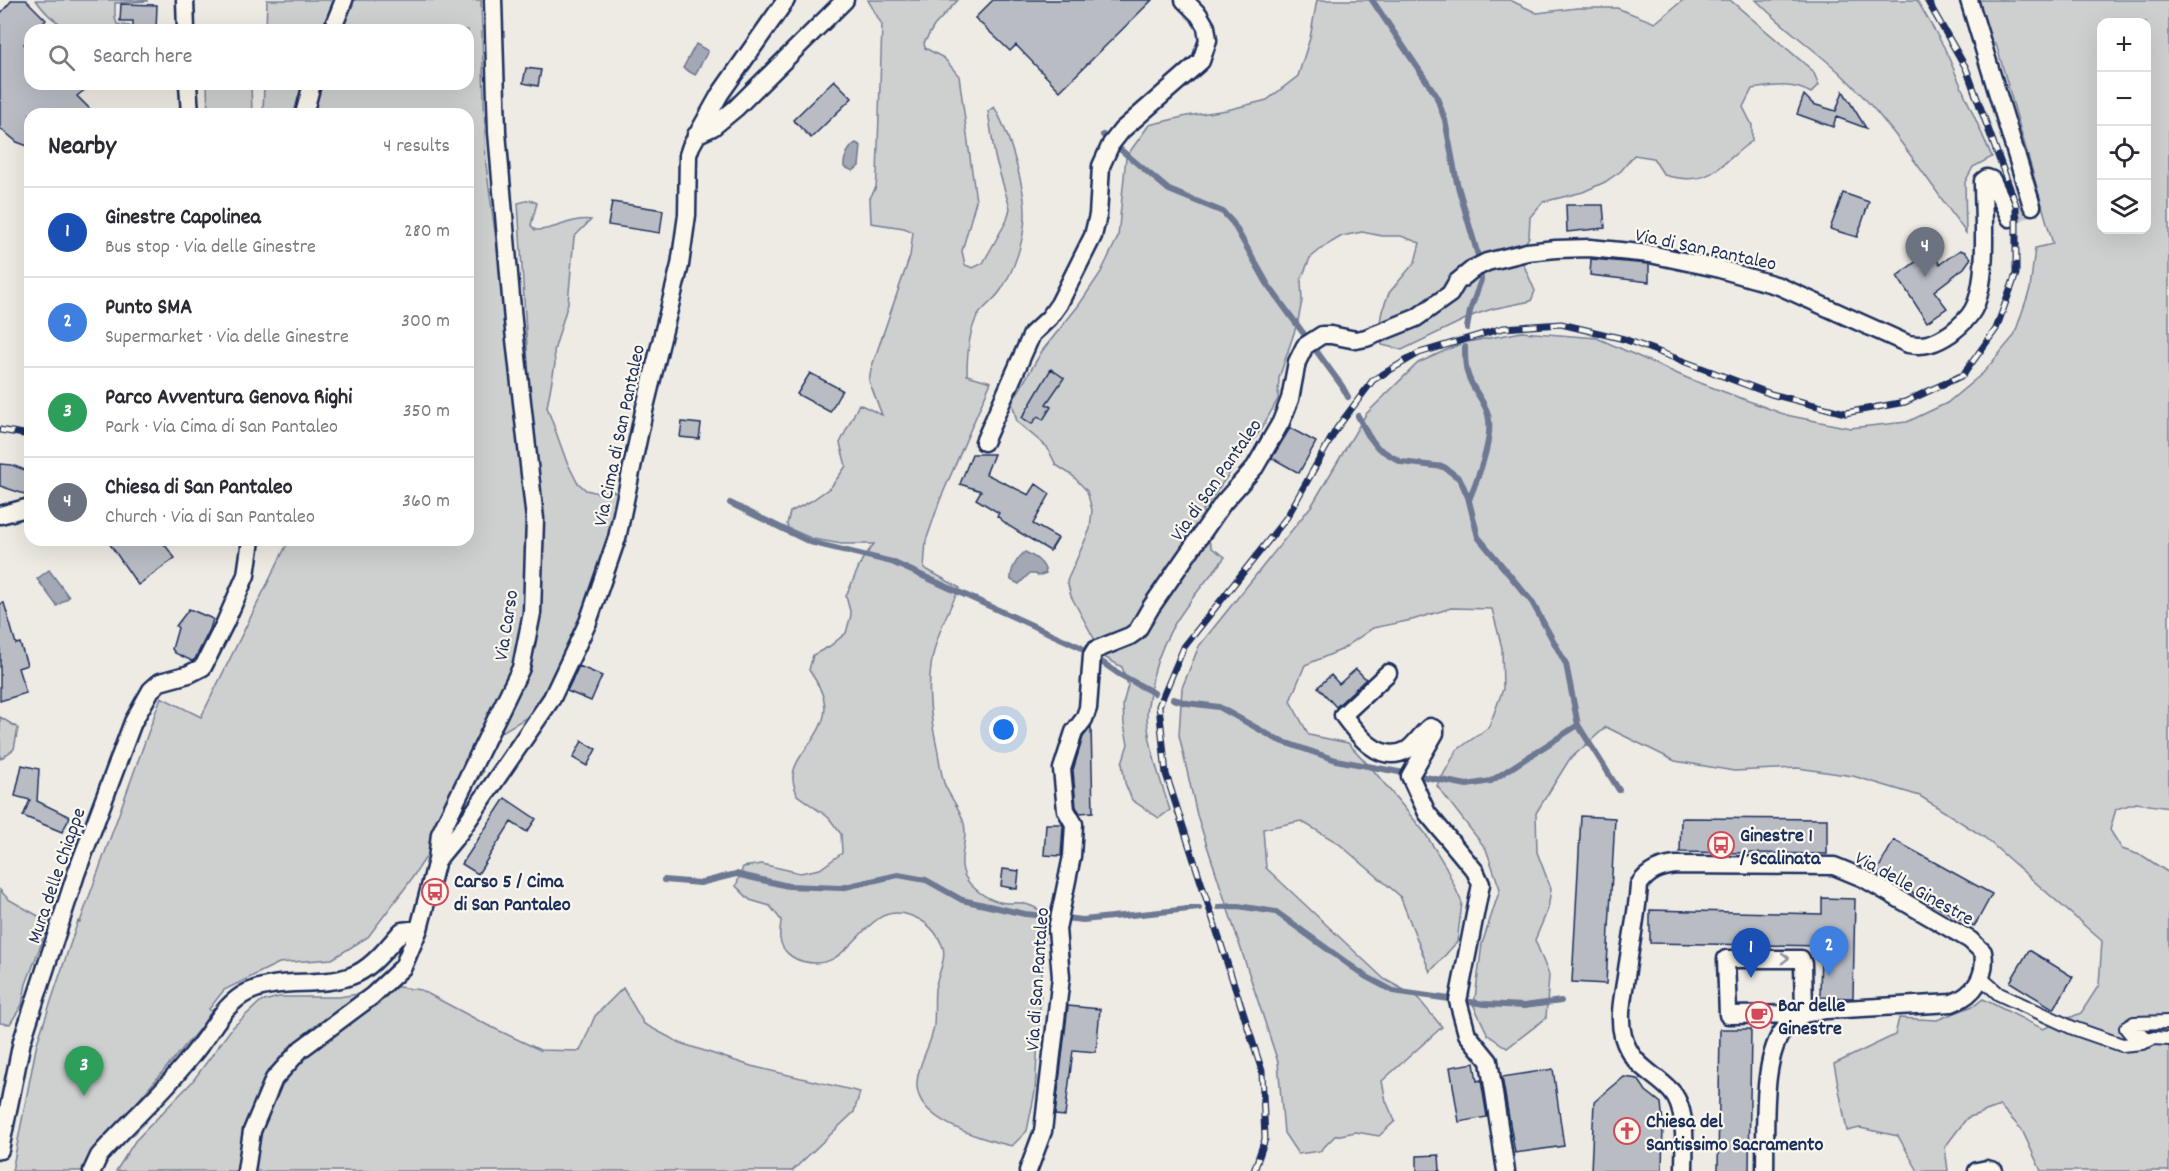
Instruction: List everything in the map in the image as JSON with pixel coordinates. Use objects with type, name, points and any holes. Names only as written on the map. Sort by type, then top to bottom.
[{"type":"street","points":[[185,0],[186,24]]},
{"type":"street","points":[[334,24],[344,0]]},
{"type":"street","name":"Via Carso","points":[[246,1171],[252,1131],[274,1079],[301,1049],[372,996],[403,967],[420,929],[437,860],[440,834],[521,668],[532,613],[535,519],[513,321],[497,132],[493,0]]},
{"type":"street","name":"Via Cima di San Pantaleo","points":[[437,860],[460,832],[552,698],[588,622],[617,538],[644,411],[680,265],[687,215],[688,155],[696,135],[720,94],[786,0]]},
{"type":"street","points":[[696,135],[713,127],[736,108],[845,0]]},
{"type":"street","points":[[984,442],[1032,334],[1049,318],[1059,304],[1093,236],[1098,215],[1101,166],[1111,144],[1122,130],[1201,62],[1208,39],[1206,27],[1184,0]]},
{"type":"street","points":[[1969,0],[2032,206]]},
{"type":"street","points":[[188,90],[190,108]]},
{"type":"street","points":[[306,108],[310,90]]},
{"type":"street","name":"Via di San Pantaleo","points":[[1028,1171],[1042,1131],[1061,977],[1057,929],[1072,856],[1074,824],[1066,810],[1062,769],[1074,732],[1084,719],[1088,708],[1092,655],[1095,650],[1137,631],[1223,503],[1255,466],[1281,422],[1290,399],[1296,362],[1305,346],[1322,335],[1356,340],[1366,338],[1416,318],[1450,294],[1457,282],[1473,268],[1487,262],[1527,252],[1590,248],[1650,254],[1716,268],[1779,286],[1908,344],[1927,345],[1938,341],[1963,323],[1976,303],[1980,287],[1983,249],[1983,181],[1987,178],[1992,180],[2010,218]]},
{"type":"street","points":[[0,515],[24,509]]},
{"type":"street","name":"Mura delle Chiappe","points":[[0,1150],[21,1041],[76,874],[133,722],[151,690],[160,682],[189,674],[203,667],[246,575],[250,546]]},
{"type":"street","points":[[1388,673],[1343,715],[1361,739],[1384,752],[1407,749],[1430,727],[1435,729],[1410,776],[1427,813],[1475,871],[1481,885],[1458,1001],[1467,1034],[1489,1061],[1506,1171]]},
{"type":"street","name":"Via delle Ginestre","points":[[1684,1171],[1684,1136],[1680,1105],[1671,1091],[1640,1066],[1628,1048],[1621,1028],[1622,1003],[1639,885],[1650,872],[1676,865],[1834,866],[1863,878],[1979,947],[1984,960],[1982,978]]},
{"type":"street","points":[[92,1171],[99,1156],[166,1086],[203,1041],[220,1014],[247,992],[269,985],[326,981],[353,975],[376,959],[402,931],[420,929]]},
{"type":"street","points":[[1804,1014],[1802,959],[1726,959],[1728,1015],[1804,1014],[1826,1010],[1953,1003],[1967,995],[1982,978],[1999,994],[2073,1028],[2122,1045],[2154,1038],[2169,1039]]},
{"type":"street","points":[[1765,1171],[1768,1085],[1772,1057],[1786,1026],[1804,1014]]},
{"type":"street","points":[[2148,1041],[2143,1035],[2130,1033],[2126,1028],[2134,1023],[2169,1022]]},
{"type":"street","points":[[1977,1171],[1987,1169],[1995,1171]]},
{"type":"shaded area","points":[[36,0],[147,0],[115,3],[117,24],[61,24]]},
{"type":"shaded area","points":[[267,0],[481,0],[486,165],[520,418],[529,416],[530,396],[518,203],[530,200],[537,203],[531,225],[535,230],[577,220],[591,220],[574,237],[568,303],[554,351],[555,364],[547,407],[566,460],[577,482],[586,490],[598,493],[609,490],[621,494],[581,621],[554,679],[531,715],[498,734],[478,763],[483,772],[408,884],[368,937],[332,959],[279,963],[224,990],[209,1009],[213,1013],[96,1150],[84,1171],[12,1171],[37,1043],[78,921],[80,922],[161,697],[201,717],[286,546],[474,546],[474,108],[263,108],[264,90],[474,90],[474,24],[266,24]]},
{"type":"shaded area","points":[[868,0],[958,0],[934,26],[924,43],[925,48],[944,58],[959,76],[976,201],[962,251],[965,265],[973,268],[983,263],[1007,220],[1010,208],[995,157],[988,111],[994,107],[1010,144],[1025,205],[1023,235],[1014,264],[1006,282],[977,317],[972,330],[967,375],[991,382],[940,500],[926,541],[924,568],[960,588],[936,645],[930,681],[930,700],[943,778],[965,828],[962,869],[971,885],[988,897],[1002,902],[1023,903],[1042,911],[1044,936],[1035,1092],[1027,1131],[1012,1146],[984,1139],[952,1126],[938,1118],[926,1107],[919,1096],[918,1075],[933,1032],[935,989],[944,955],[942,945],[931,928],[914,917],[901,913],[890,914],[871,924],[846,950],[829,961],[803,962],[788,954],[783,947],[780,937],[781,920],[770,906],[750,900],[736,886],[743,867],[762,864],[800,873],[820,869],[842,853],[841,834],[829,818],[797,795],[793,772],[824,717],[825,708],[821,690],[809,670],[813,655],[830,646],[846,633],[851,615],[846,596],[862,560],[874,544],[842,544],[813,539],[788,528],[787,524],[790,512],[831,487],[846,466],[840,443],[859,404],[882,415],[869,381],[871,369],[910,256],[913,232],[904,228],[871,223],[870,198],[876,187],[877,175],[882,25]]},
{"type":"shaded area","points":[[1317,0],[1510,0],[1537,13],[1577,8],[1617,8],[1655,23],[1683,0],[1730,0],[1813,71],[1819,85],[1811,93],[1789,86],[1752,89],[1743,107],[1752,125],[1752,141],[1704,177],[1693,179],[1664,175],[1653,158],[1634,155],[1621,171],[1605,182],[1583,192],[1543,202],[1530,217],[1529,237],[1519,254],[1535,291],[1531,301],[1474,315],[1402,350],[1382,345],[1379,328],[1389,293],[1415,262],[1420,243],[1401,236],[1382,236],[1362,232],[1342,236],[1310,258],[1301,280],[1302,301],[1298,321],[1279,378],[1278,399],[1260,431],[1203,510],[1204,530],[1212,548],[1225,557],[1177,619],[1160,653],[1154,672],[1147,710],[1148,727],[1170,810],[1159,818],[1132,800],[1125,783],[1122,763],[1128,744],[1123,704],[1128,685],[1122,667],[1104,657],[1071,596],[1067,581],[1090,529],[1092,510],[1087,491],[1073,476],[1056,465],[1047,447],[1017,422],[1012,402],[1042,351],[1079,305],[1101,272],[1118,237],[1126,157],[1149,125],[1267,100],[1298,76],[1310,38]]},
{"type":"shaded area","points":[[1756,0],[1917,0],[1944,47],[1992,157],[1973,167],[1965,182],[1966,233],[1906,150],[1857,90]]},
{"type":"shaded area","points":[[1961,0],[2169,0],[2169,808],[2136,803],[2116,809],[2110,830],[2122,849],[2143,856],[2169,873],[2169,1171],[2041,1171],[2022,1130],[2000,1106],[1967,1118],[1945,1147],[1948,1171],[1918,1171],[1898,1136],[1860,1128],[1847,1131],[1834,1064],[1895,1035],[1899,1018],[1937,1020],[1975,1005],[1983,999],[2043,1029],[2081,1013],[2099,985],[2102,941],[1984,837],[1920,796],[1853,776],[1798,768],[1734,771],[1675,761],[1606,727],[1569,760],[1536,813],[1537,852],[1551,889],[1548,909],[1535,940],[1549,975],[1546,1018],[1507,1048],[1488,1035],[1474,1006],[1482,944],[1500,889],[1486,849],[1437,786],[1457,750],[1489,727],[1503,689],[1502,648],[1492,609],[1451,608],[1412,620],[1373,628],[1341,650],[1305,665],[1290,701],[1309,735],[1348,743],[1374,771],[1425,833],[1446,867],[1462,903],[1457,942],[1430,972],[1400,896],[1338,843],[1301,821],[1263,829],[1266,868],[1384,979],[1417,997],[1442,1027],[1382,1081],[1386,1101],[1395,1121],[1379,1136],[1356,1132],[1335,1136],[1320,1151],[1298,1154],[1284,1133],[1278,1062],[1197,815],[1179,735],[1182,688],[1199,646],[1312,505],[1366,414],[1418,363],[1462,343],[1522,332],[1597,338],[1687,378],[1786,415],[1850,428],[1907,422],[1947,403],[1983,373],[2014,336],[2030,289],[2035,248],[2053,244],[1997,47]]},
{"type":"shaded area","points":[[696,44],[708,51],[695,75],[683,68]]},
{"type":"shaded area","points":[[207,90],[251,90],[252,108],[208,108]]},
{"type":"shaded area","points":[[856,143],[861,146],[859,166],[853,171],[844,167],[844,160]]},
{"type":"shaded area","points":[[1025,552],[1041,563],[1046,573],[1038,576],[1029,574],[1019,584],[1011,580],[1012,572],[1017,561]]},
{"type":"shaded area","points":[[49,570],[69,597],[57,606],[37,579]]},
{"type":"shaded area","points":[[0,717],[18,728],[14,749],[0,759]]},
{"type":"shaded area","points":[[0,890],[8,899],[47,921],[42,942],[26,984],[22,1005],[10,1024],[0,1023]]},
{"type":"shaded area","points":[[375,984],[421,990],[540,1050],[580,1051],[595,1016],[623,988],[644,1024],[680,1043],[751,1066],[860,1092],[854,1112],[792,1171],[116,1171],[135,1141],[192,1082],[232,1028],[260,1002],[279,997],[339,997],[358,994]]},
{"type":"building","points":[[12,0],[26,0],[46,20],[42,24],[24,24],[24,90],[84,90],[77,96],[89,108],[24,108],[24,145],[0,128],[0,14]]},
{"type":"building","points":[[993,0],[1152,0],[1060,91],[1016,45],[1010,51],[975,18]]},
{"type":"building","points":[[121,4],[157,5],[156,24],[133,24],[133,21],[120,21]]},
{"type":"building","points":[[526,68],[541,70],[538,86],[523,83]]},
{"type":"building","points":[[834,80],[852,98],[811,138],[793,120]]},
{"type":"building","points":[[1843,91],[1866,128],[1836,117],[1833,127],[1797,114],[1804,95],[1813,104],[1836,111]]},
{"type":"building","points":[[1843,193],[1869,202],[1857,237],[1830,229]]},
{"type":"building","points":[[612,202],[663,210],[660,233],[608,225]]},
{"type":"building","points":[[1566,205],[1603,205],[1605,228],[1567,232]]},
{"type":"building","points":[[1960,250],[1971,258],[1964,268],[1934,291],[1947,308],[1927,322],[1897,276],[1930,251],[1940,264]]},
{"type":"building","points":[[1591,259],[1649,264],[1649,282],[1590,275]]},
{"type":"building","points":[[1051,369],[1064,378],[1046,404],[1051,407],[1043,420],[1038,416],[1032,424],[1022,418]]},
{"type":"building","points":[[810,373],[842,390],[830,412],[797,394]]},
{"type":"building","points":[[682,422],[701,424],[699,439],[680,437]]},
{"type":"building","points":[[1290,428],[1316,442],[1299,473],[1272,458]]},
{"type":"building","points":[[972,454],[994,454],[986,474],[1029,495],[1036,484],[1050,494],[1033,524],[1058,538],[1050,551],[1009,526],[997,516],[999,513],[976,499],[981,491],[960,484]]},
{"type":"building","points":[[0,464],[24,470],[24,494],[0,486]]},
{"type":"building","points":[[111,546],[166,546],[175,558],[138,585]]},
{"type":"building","points":[[4,603],[16,644],[20,643],[27,665],[18,668],[26,693],[0,701],[0,604]]},
{"type":"building","points":[[189,609],[213,619],[192,661],[175,653],[172,649],[178,628],[176,626]]},
{"type":"building","points":[[579,666],[602,676],[591,701],[567,691]]},
{"type":"building","points":[[1356,669],[1366,679],[1336,707],[1318,687],[1331,675],[1339,684]]},
{"type":"building","points":[[1091,727],[1093,812],[1080,813],[1076,807],[1073,770],[1083,737]]},
{"type":"building","points":[[582,741],[596,749],[587,766],[573,758]]},
{"type":"building","points":[[22,765],[39,769],[37,801],[70,817],[62,832],[23,816],[30,800],[15,796]]},
{"type":"building","points":[[505,798],[536,819],[527,832],[511,822],[478,874],[462,864]]},
{"type":"building","points":[[1581,816],[1615,818],[1606,984],[1572,982]]},
{"type":"building","points":[[1681,818],[1827,819],[1827,854],[1680,852]]},
{"type":"building","points":[[1046,824],[1062,824],[1063,826],[1061,856],[1044,855]]},
{"type":"building","points":[[1894,840],[1992,894],[1974,927],[1876,873]]},
{"type":"building","points":[[1003,869],[1019,871],[1017,889],[1001,886]]},
{"type":"building","points":[[1822,898],[1855,899],[1853,998],[1820,997],[1821,946],[1650,943],[1650,910],[1822,914]]},
{"type":"building","points":[[2029,950],[2073,977],[2054,1009],[2010,982]]},
{"type":"building","points":[[1068,1006],[1100,1009],[1096,1052],[1073,1050],[1065,1116],[1055,1115]]},
{"type":"building","points":[[1720,1029],[1751,1029],[1749,1171],[1718,1171]]},
{"type":"building","points":[[1474,1063],[1477,1081],[1481,1080],[1487,1117],[1459,1122],[1450,1067]]},
{"type":"building","points":[[1553,1069],[1564,1146],[1515,1153],[1502,1077]]},
{"type":"building","name":"Chiesa del Santissimo Sacramento","points":[[1624,1077],[1638,1079],[1646,1091],[1661,1103],[1662,1171],[1591,1171],[1594,1102]]},
{"type":"building","points":[[1439,1155],[1440,1171],[1417,1171],[1417,1156]]},
{"type":"waterway","points":[[1372,0],[1436,95],[1445,120],[1457,183],[1479,259],[1481,280],[1470,311],[1467,328]]},
{"type":"waterway","points":[[1103,135],[1169,190],[1223,212],[1233,223],[1268,285],[1348,397]]},
{"type":"waterway","points":[[1465,347],[1467,372],[1489,419],[1485,455],[1469,500]]},
{"type":"waterway","points":[[1358,416],[1378,448],[1401,462],[1444,467],[1460,479],[1468,497],[1478,537],[1532,602],[1566,664],[1578,725],[1619,790]]},
{"type":"waterway","points":[[730,503],[810,542],[892,562],[1080,647],[1119,674],[1154,693]]},
{"type":"waterway","points":[[1173,699],[1219,707],[1278,740],[1336,760],[1467,785],[1491,781],[1578,725]]},
{"type":"waterway","points":[[664,880],[700,883],[736,874],[788,886],[841,888],[898,875],[926,880],[962,900],[1025,914],[1083,920],[1199,908]]},
{"type":"waterway","points":[[1219,907],[1238,906],[1276,912],[1365,976],[1393,991],[1485,1004],[1524,1006],[1561,1001]]},
{"type":"tunnel","points":[[2010,218],[2032,206]]},
{"type":"railway","points":[[1254,1171],[1265,1139],[1262,1071],[1166,774],[1159,706],[1184,647],[1287,517],[1337,428],[1373,380],[1419,353],[1503,328],[1561,324],[1624,339],[1771,394],[1845,413],[1905,402],[1963,375],[1996,329],[2016,274],[2016,205],[1966,68],[1927,0]]},
{"type":"railway","points":[[0,430],[24,434]]},
{"type":"place","name":"Chiesa di San Pantaleo","points":[[1925,277]]},
{"type":"place","name":"Ginestre 1 / Scalinata","points":[[1721,845]]},
{"type":"place","name":"Carso 5 / Cima di San Pantaleo","points":[[435,892]]},
{"type":"place","name":"Punto SMA","points":[[1829,976]]},
{"type":"place","name":"Ginestre Capolinea","points":[[1751,978]]},
{"type":"place","name":"Bar delle Ginestre","points":[[1759,1015]]},
{"type":"place","name":"Parco Avventura Genova Righi","points":[[84,1096]]},
{"type":"place","name":"Chiesa del Santissimo Sacramento","points":[[1627,1131]]}]
